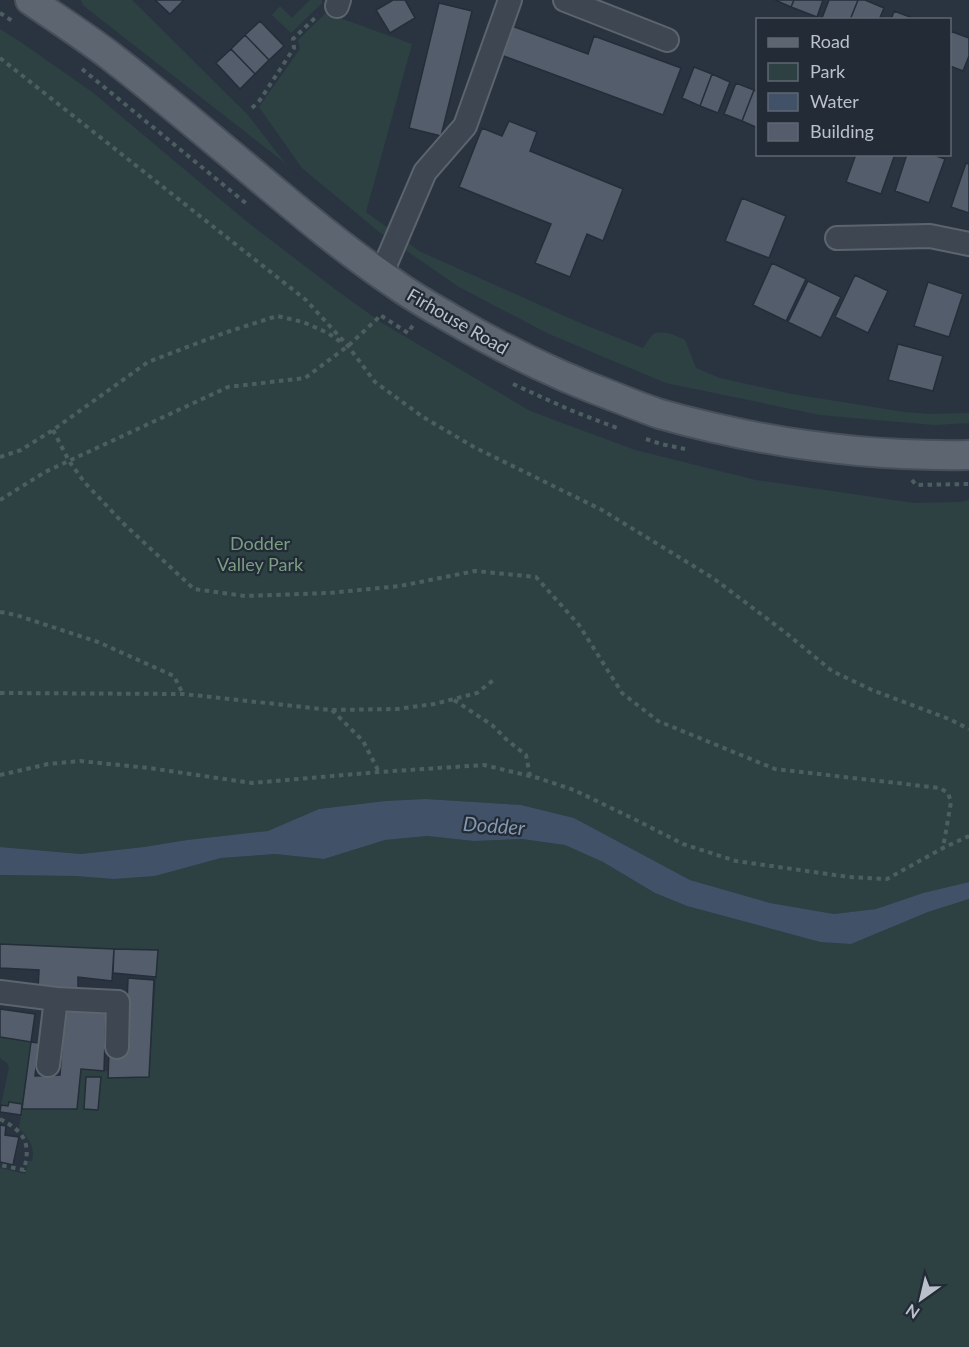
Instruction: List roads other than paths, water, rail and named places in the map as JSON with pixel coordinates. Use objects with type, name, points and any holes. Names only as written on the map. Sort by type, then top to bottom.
[{"type":"main road","name":"Firhouse Road","points":[[30,0],[108,54],[381,275],[472,331],[534,364],[581,385],[658,413],[726,431],[810,445],[890,453],[969,455]]},
{"type":"street","points":[[381,275],[424,172],[465,126],[510,0]]},
{"type":"street","points":[[565,0],[667,40]]},
{"type":"street","points":[[837,238],[930,236],[969,244]]},
{"type":"street","points":[[0,992],[56,999],[118,1002],[117,1047]]},
{"type":"street","points":[[48,1065],[56,999]]},
{"type":"water","name":"Dodder","points":[[426,799],[521,805],[574,818],[690,880],[770,903],[834,914],[876,909],[923,893],[969,882],[969,899],[928,912],[851,944],[820,942],[687,906],[655,893],[603,862],[565,845],[522,839],[474,841],[427,836],[385,840],[324,859],[275,854],[221,858],[155,876],[114,879],[0,875],[0,847],[81,854],[144,847],[268,831],[319,809],[385,801]]},
{"type":"park label","name":"Dodder Valley Park","points":[[260,553]]}]
